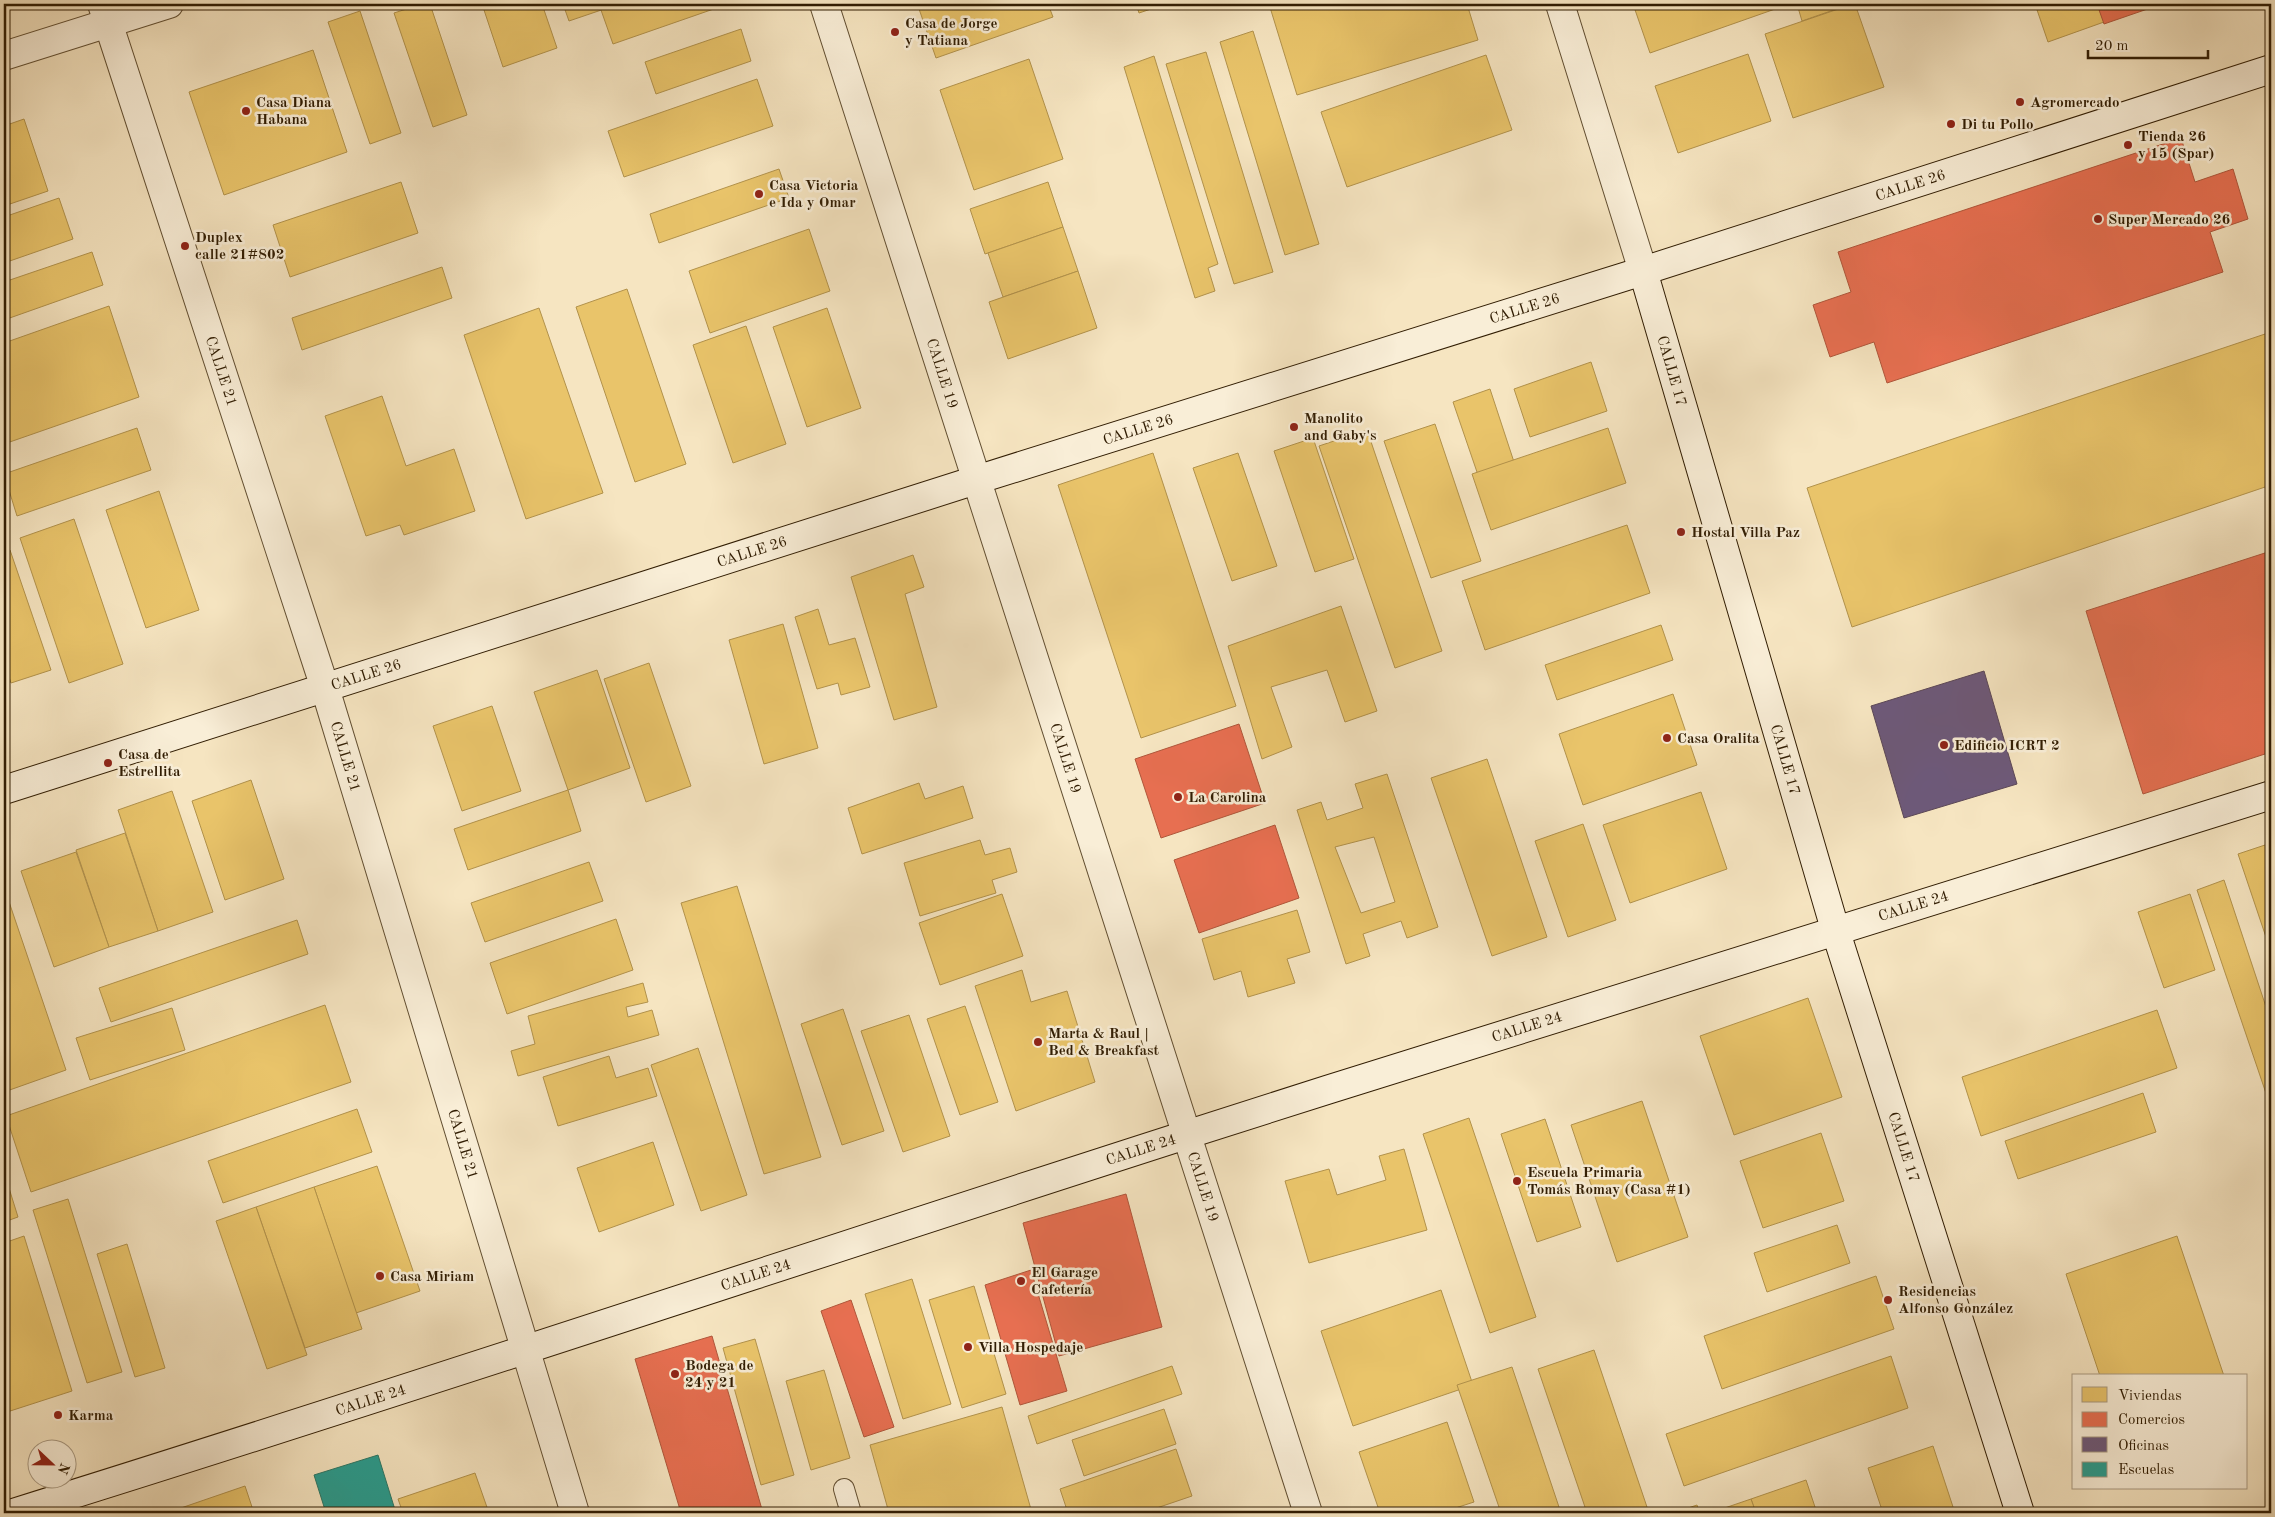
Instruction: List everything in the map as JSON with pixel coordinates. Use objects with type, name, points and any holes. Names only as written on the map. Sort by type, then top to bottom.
[{"type":"street","points":[[4,56],[105,13],[169,4]]},
{"type":"street","name":"CALLE 19","points":[[824,4],[1308,1513]]},
{"type":"street","name":"CALLE 17","points":[[1560,4],[1643,271],[1835,928],[2020,1513]]},
{"type":"street","name":"CALLE 21","points":[[105,13],[325,688],[574,1513]]},
{"type":"street","name":"CALLE 26","points":[[4,790],[976,480],[1643,271],[2271,69]]},
{"type":"street","name":"CALLE 24","points":[[13,1513],[525,1351],[1186,1135],[1835,928],[2271,795]]},
{"type":"lane","points":[[844,1489],[851,1513]]},
{"type":"building: Viviendas","points":[[422,4],[430,4],[467,115],[433,127],[394,13]]},
{"type":"building: Viviendas","points":[[482,4],[542,4],[557,48],[503,67]]},
{"type":"building: Viviendas","points":[[563,4],[619,4],[569,21]]},
{"type":"building: Viviendas","points":[[618,4],[728,4],[613,44],[601,10]]},
{"type":"building: Viviendas","points":[[924,4],[1048,4],[1053,17],[936,58],[918,6]]},
{"type":"building: Viviendas","points":[[1136,4],[1166,4],[1139,13]]},
{"type":"building: Viviendas","points":[[1269,4],[1467,4],[1478,40],[1297,95]]},
{"type":"building: Viviendas","points":[[1633,4],[1777,4],[1778,8],[1650,53]]},
{"type":"building: Viviendas","points":[[1797,4],[1844,4],[1845,6],[1802,21]]},
{"type":"building: Viviendas","points":[[1855,4],[1884,87],[1793,118],[1765,34]]},
{"type":"building: Viviendas","points":[[2035,4],[2097,4],[2104,22],[2048,42]]},
{"type":"building: Viviendas","points":[[360,11],[401,133],[370,144],[328,22]]},
{"type":"building: Viviendas","points":[[741,29],[751,61],[656,94],[645,62]]},
{"type":"building: Viviendas","points":[[1253,31],[1319,244],[1285,255],[1220,42]]},
{"type":"building: Viviendas","points":[[313,50],[347,152],[224,195],[189,92]]},
{"type":"building: Viviendas","points":[[1206,52],[1273,272],[1234,284],[1166,64]]},
{"type":"building: Viviendas","points":[[1748,54],[1771,121],[1678,153],[1655,86]]},
{"type":"building: Viviendas","points":[[1486,55],[1512,130],[1347,187],[1321,112]]},
{"type":"building: Viviendas","points":[[1154,56],[1218,264],[1208,268],[1215,291],[1195,298],[1124,67]]},
{"type":"building: Viviendas","points":[[1029,59],[1063,159],[974,190],[940,90]]},
{"type":"building: Viviendas","points":[[757,79],[773,126],[624,177],[608,131]]},
{"type":"building: Viviendas","points":[[24,119],[48,191],[7,205],[4,196],[4,126]]},
{"type":"building: Viviendas","points":[[779,169],[789,198],[659,243],[650,214]]},
{"type":"building: Viviendas","points":[[401,182],[418,233],[290,277],[273,225]]},
{"type":"building: Viviendas","points":[[1048,182],[1063,227],[985,254],[970,209]]},
{"type":"building: Viviendas","points":[[59,198],[73,239],[4,263],[4,217]]},
{"type":"building: Viviendas","points":[[1063,227],[1078,271],[1003,297],[988,253]]},
{"type":"building: Viviendas","points":[[809,229],[830,291],[710,333],[689,271]]},
{"type":"building: Viviendas","points":[[92,252],[103,285],[4,320],[4,282]]},
{"type":"building: Viviendas","points":[[442,267],[452,298],[302,350],[292,318]]},
{"type":"building: Viviendas","points":[[1078,271],[1097,328],[1008,359],[989,302]]},
{"type":"building: Viviendas","points":[[627,289],[686,464],[635,482],[576,307]]},
{"type":"building: Viviendas","points":[[109,306],[139,397],[4,444],[4,343]]},
{"type":"building: Viviendas","points":[[539,308],[603,493],[526,519],[464,335]]},
{"type":"building: Viviendas","points":[[827,308],[861,408],[807,427],[773,327]]},
{"type":"building: Viviendas","points":[[746,326],[786,444],[733,463],[693,345]]},
{"type":"building: Viviendas","points":[[2271,332],[2271,485],[1852,627],[1807,488]]},
{"type":"building: Viviendas","points":[[1591,362],[1607,411],[1530,437],[1514,389]]},
{"type":"building: Viviendas","points":[[1490,389],[1514,462],[1478,475],[1453,402]]},
{"type":"building: Viviendas","points":[[382,396],[406,466],[454,449],[475,511],[404,535],[400,525],[366,536],[325,416]]},
{"type":"building: Viviendas","points":[[1435,424],[1481,561],[1431,578],[1384,441]]},
{"type":"building: Viviendas","points":[[137,428],[151,470],[17,516],[4,474]]},
{"type":"building: Viviendas","points":[[1608,428],[1626,483],[1491,530],[1472,474]]},
{"type":"building: Viviendas","points":[[1367,430],[1442,651],[1395,668],[1319,446]]},
{"type":"building: Viviendas","points":[[1313,438],[1354,559],[1315,572],[1274,451]]},
{"type":"building: Viviendas","points":[[1153,453],[1236,706],[1141,738],[1058,485]]},
{"type":"building: Viviendas","points":[[1238,453],[1277,566],[1232,581],[1193,468]]},
{"type":"building: Viviendas","points":[[159,491],[199,610],[146,628],[106,510]]},
{"type":"building: Viviendas","points":[[74,519],[123,664],[69,683],[20,538]]},
{"type":"building: Viviendas","points":[[1627,525],[1650,593],[1485,650],[1462,581]]},
{"type":"building: Viviendas","points":[[10,550],[51,670],[11,683],[4,662],[4,553]]},
{"type":"building: Viviendas","points":[[913,555],[924,587],[905,594],[937,707],[894,720],[851,577]]},
{"type":"building: Viviendas","points":[[1341,606],[1377,711],[1345,722],[1327,670],[1271,687],[1292,747],[1262,759],[1228,646]]},
{"type":"building: Viviendas","points":[[818,609],[829,645],[855,638],[870,687],[841,695],[838,683],[817,689],[795,617]]},
{"type":"building: Viviendas","points":[[783,624],[818,748],[764,764],[729,640]]},
{"type":"building: Viviendas","points":[[1661,625],[1673,660],[1557,700],[1545,665]]},
{"type":"building: Viviendas","points":[[649,663],[691,786],[646,802],[604,679]]},
{"type":"building: Viviendas","points":[[597,670],[630,768],[568,790],[534,692]]},
{"type":"building: Viviendas","points":[[1673,694],[1697,765],[1583,805],[1559,734]]},
{"type":"building: Viviendas","points":[[492,706],[521,791],[462,811],[433,726]]},
{"type":"building: Viviendas","points":[[1487,759],[1547,937],[1492,956],[1431,778]]},
{"type":"building: Viviendas","points":[[1387,774],[1438,927],[1407,938],[1401,921],[1363,934],[1370,956],[1346,964],[1297,810],[1321,802],[1327,820],[1363,808],[1355,784]],"holes":[[[1374,837],[1395,902],[1361,913],[1335,847]]]},
{"type":"building: Viviendas","points":[[251,780],[284,879],[225,900],[192,801]]},
{"type":"building: Viviendas","points":[[919,783],[925,799],[963,786],[973,818],[862,854],[848,808]]},
{"type":"building: Viviendas","points":[[568,790],[581,831],[468,870],[454,829]]},
{"type":"building: Viviendas","points":[[172,791],[213,912],[158,931],[118,810]]},
{"type":"building: Viviendas","points":[[1701,792],[1727,869],[1630,903],[1603,825]]},
{"type":"building: Viviendas","points":[[1583,824],[1616,920],[1568,937],[1535,841]]},
{"type":"building: Viviendas","points":[[125,833],[158,931],[109,947],[76,850]]},
{"type":"building: Viviendas","points":[[980,840],[985,855],[1010,848],[1017,872],[992,880],[996,893],[920,916],[904,863]]},
{"type":"building: Viviendas","points":[[2271,843],[2271,952],[2238,854]]},
{"type":"building: Viviendas","points":[[76,852],[109,947],[54,967],[21,871]]},
{"type":"building: Viviendas","points":[[589,862],[603,901],[485,942],[471,903]]},
{"type":"building: Viviendas","points":[[2224,880],[2271,1022],[2271,1108],[2197,890]]},
{"type":"building: Viviendas","points":[[737,886],[821,1157],[764,1174],[681,903]]},
{"type":"building: Viviendas","points":[[4,887],[66,1070],[4,1092]]},
{"type":"building: Viviendas","points":[[1002,894],[1023,956],[940,985],[919,923]]},
{"type":"building: Viviendas","points":[[2190,894],[2215,970],[2164,988],[2138,912]]},
{"type":"building: Viviendas","points":[[1297,910],[1310,952],[1287,959],[1295,983],[1248,997],[1241,971],[1214,980],[1202,939]]},
{"type":"building: Viviendas","points":[[616,919],[633,970],[507,1014],[490,963]]},
{"type":"building: Viviendas","points":[[297,920],[308,954],[111,1022],[99,988]]},
{"type":"building: Viviendas","name":"Marta & Raul | Bed & Breakfast","points":[[1022,970],[1031,1002],[1067,991],[1095,1082],[1016,1111],[975,986]]},
{"type":"building: Viviendas","points":[[643,983],[648,1002],[626,1007],[628,1017],[652,1010],[659,1035],[518,1076],[511,1051],[535,1044],[528,1016]]},
{"type":"building: Viviendas","points":[[1808,998],[1842,1097],[1734,1135],[1700,1036]]},
{"type":"building: Viviendas","points":[[325,1005],[351,1082],[31,1192],[6,1116]]},
{"type":"building: Viviendas","points":[[965,1006],[998,1102],[960,1115],[927,1019]]},
{"type":"building: Viviendas","points":[[172,1008],[185,1050],[90,1080],[76,1038]]},
{"type":"building: Viviendas","points":[[843,1009],[884,1131],[842,1145],[801,1024]]},
{"type":"building: Viviendas","points":[[2157,1010],[2177,1068],[1981,1136],[1962,1077]]},
{"type":"building: Viviendas","points":[[909,1015],[950,1136],[903,1152],[861,1031]]},
{"type":"building: Viviendas","points":[[698,1048],[747,1195],[701,1211],[651,1065]]},
{"type":"building: Viviendas","points":[[609,1056],[616,1078],[648,1068],[657,1096],[558,1126],[543,1077]]},
{"type":"building: Viviendas","points":[[2143,1093],[2156,1132],[2018,1179],[2005,1141]]},
{"type":"building: Viviendas","points":[[1642,1101],[1688,1237],[1617,1262],[1571,1125]]},
{"type":"building: Viviendas","points":[[357,1109],[372,1152],[223,1203],[208,1161]]},
{"type":"building: Viviendas","points":[[1469,1118],[1536,1317],[1490,1333],[1423,1134]]},
{"type":"building: Viviendas","points":[[1545,1119],[1581,1227],[1537,1242],[1501,1134]]},
{"type":"building: Viviendas","points":[[1821,1133],[1844,1201],[1763,1228],[1740,1161]]},
{"type":"building: Viviendas","points":[[653,1142],[674,1205],[599,1232],[577,1168]]},
{"type":"building: Viviendas","points":[[1404,1149],[1427,1230],[1309,1263],[1285,1181],[1329,1169],[1337,1195],[1386,1180],[1379,1156]]},
{"type":"building: Viviendas","points":[[377,1166],[420,1291],[356,1313],[314,1187]]},
{"type":"building: Viviendas","points":[[4,1172],[18,1217],[4,1222]]},
{"type":"building: Viviendas","points":[[314,1187],[362,1329],[305,1348],[256,1207]]},
{"type":"building: Viviendas","points":[[68,1199],[122,1372],[87,1383],[33,1210]]},
{"type":"building: Viviendas","points":[[256,1207],[307,1355],[267,1369],[216,1221]]},
{"type":"building: Viviendas","points":[[1837,1225],[1850,1263],[1767,1292],[1754,1253]]},
{"type":"building: Viviendas","points":[[24,1236],[72,1391],[4,1413],[4,1243]]},
{"type":"building: Viviendas","points":[[2177,1236],[2223,1374],[2099,1374],[2066,1274]]},
{"type":"building: Viviendas","points":[[127,1244],[165,1368],[135,1377],[97,1254]]},
{"type":"building: Viviendas","points":[[1876,1276],[1894,1329],[1722,1389],[1704,1336]]},
{"type":"building: Viviendas","points":[[912,1279],[951,1404],[903,1419],[865,1294]]},
{"type":"building: Viviendas","name":"Villa Hospedaje","points":[[974,1286],[1006,1394],[962,1408],[929,1300]]},
{"type":"building: Viviendas","points":[[1441,1290],[1473,1385],[1353,1426],[1321,1331]]},
{"type":"building: Viviendas","points":[[755,1339],[794,1475],[761,1485],[723,1348]]},
{"type":"building: Viviendas","points":[[1594,1350],[1649,1513],[1587,1513],[1538,1369]]},
{"type":"building: Viviendas","points":[[1891,1356],[1908,1408],[1684,1486],[1666,1434]]},
{"type":"building: Viviendas","points":[[1172,1366],[1182,1394],[1037,1444],[1028,1416]]},
{"type":"building: Viviendas","points":[[1512,1367],[1561,1513],[1501,1513],[1457,1385]]},
{"type":"building: Viviendas","points":[[824,1370],[850,1458],[811,1470],[786,1381]]},
{"type":"building: Viviendas","points":[[1002,1407],[1032,1513],[889,1513],[870,1445]]},
{"type":"building: Viviendas","points":[[1164,1409],[1176,1444],[1084,1476],[1072,1440]]},
{"type":"building: Viviendas","points":[[1447,1422],[1474,1502],[1440,1513],[1380,1513],[1359,1452]]},
{"type":"building: Viviendas","points":[[1933,1446],[1955,1513],[1883,1513],[1868,1468]]},
{"type":"building: Viviendas","points":[[1176,1449],[1192,1496],[1142,1513],[1068,1513],[1060,1489]]},
{"type":"building: Viviendas","points":[[475,1473],[489,1513],[403,1513],[398,1499]]},
{"type":"building: Viviendas","points":[[1806,1480],[1817,1513],[1756,1513],[1751,1499]]},
{"type":"building: Viviendas","points":[[245,1486],[254,1513],[179,1513],[178,1509]]},
{"type":"building: Viviendas","points":[[1751,1499],[1756,1513],[1710,1513]]},
{"type":"building: Viviendas","points":[[1697,1505],[1700,1513],[1673,1513]]},
{"type":"building: Comercios","points":[[2097,4],[2162,4],[2104,24]]},
{"type":"building: Comercios","points":[[2181,138],[2195,182],[2233,169],[2248,219],[2210,232],[2223,272],[1887,383],[1874,342],[1830,357],[1813,305],[1851,292],[1838,252]]},
{"type":"building: Comercios","points":[[2271,551],[2271,752],[2143,794],[2086,611]]},
{"type":"building: Comercios","points":[[1239,724],[1265,803],[1161,838],[1135,759]]},
{"type":"building: Comercios","points":[[1275,825],[1299,898],[1199,933],[1174,860]]},
{"type":"building: Comercios","points":[[1126,1194],[1162,1327],[1059,1356],[1023,1223]]},
{"type":"building: Comercios","points":[[1031,1270],[1067,1391],[1020,1405],[985,1285]]},
{"type":"building: Comercios","points":[[851,1300],[894,1427],[864,1437],[821,1311]]},
{"type":"building: Comercios","points":[[712,1336],[763,1513],[681,1513],[635,1359]]},
{"type":"building: Oficinas","name":"Edificio ICRT 2","points":[[1984,671],[2017,784],[1904,818],[1871,706]]},
{"type":"building: Escuelas","points":[[378,1455],[396,1513],[326,1513],[314,1475]]},
{"type":"place","name":"Casa de Jorge y Tatiana","points":[[895,32]]},
{"type":"place","name":"Agromercado","points":[[2020,102]]},
{"type":"place","name":"Casa Diana Habana","points":[[246,111]]},
{"type":"place","name":"Di tu Pollo","points":[[1951,124]]},
{"type":"place","name":"Tienda 26 y 15 (Spar)","points":[[2128,145]]},
{"type":"place","name":"Casa Victoria e Ida y Omar","points":[[759,194]]},
{"type":"place","name":"Super Mercado 26","points":[[2098,219]]},
{"type":"place","name":"Duplex calle 21#802","points":[[185,246]]},
{"type":"place","name":"Manolito and Gaby's","points":[[1294,427]]},
{"type":"place","name":"Hostal Villa Paz","points":[[1681,532]]},
{"type":"place","name":"Casa Oralita","points":[[1667,738]]},
{"type":"place","name":"Edificio ICRT 2","points":[[1944,745]]},
{"type":"place","name":"Casa de Estrellita","points":[[108,763]]},
{"type":"place","name":"La Carolina","points":[[1178,797]]},
{"type":"place","name":"Marta & Raul | Bed & Breakfast","points":[[1038,1042]]},
{"type":"place","name":"Escuela Primaria Tomás Romay (Casa #1)","points":[[1517,1181]]},
{"type":"place","name":"Casa Miriam","points":[[380,1276]]},
{"type":"place","name":"El Garage Cafetería","points":[[1021,1281]]},
{"type":"place","name":"Residencias Alfonso González","points":[[1888,1300]]},
{"type":"place","name":"Villa Hospedaje","points":[[968,1347]]},
{"type":"place","name":"Bodega de 24 y 21","points":[[675,1374]]},
{"type":"place","name":"Karma","points":[[58,1415]]}]
